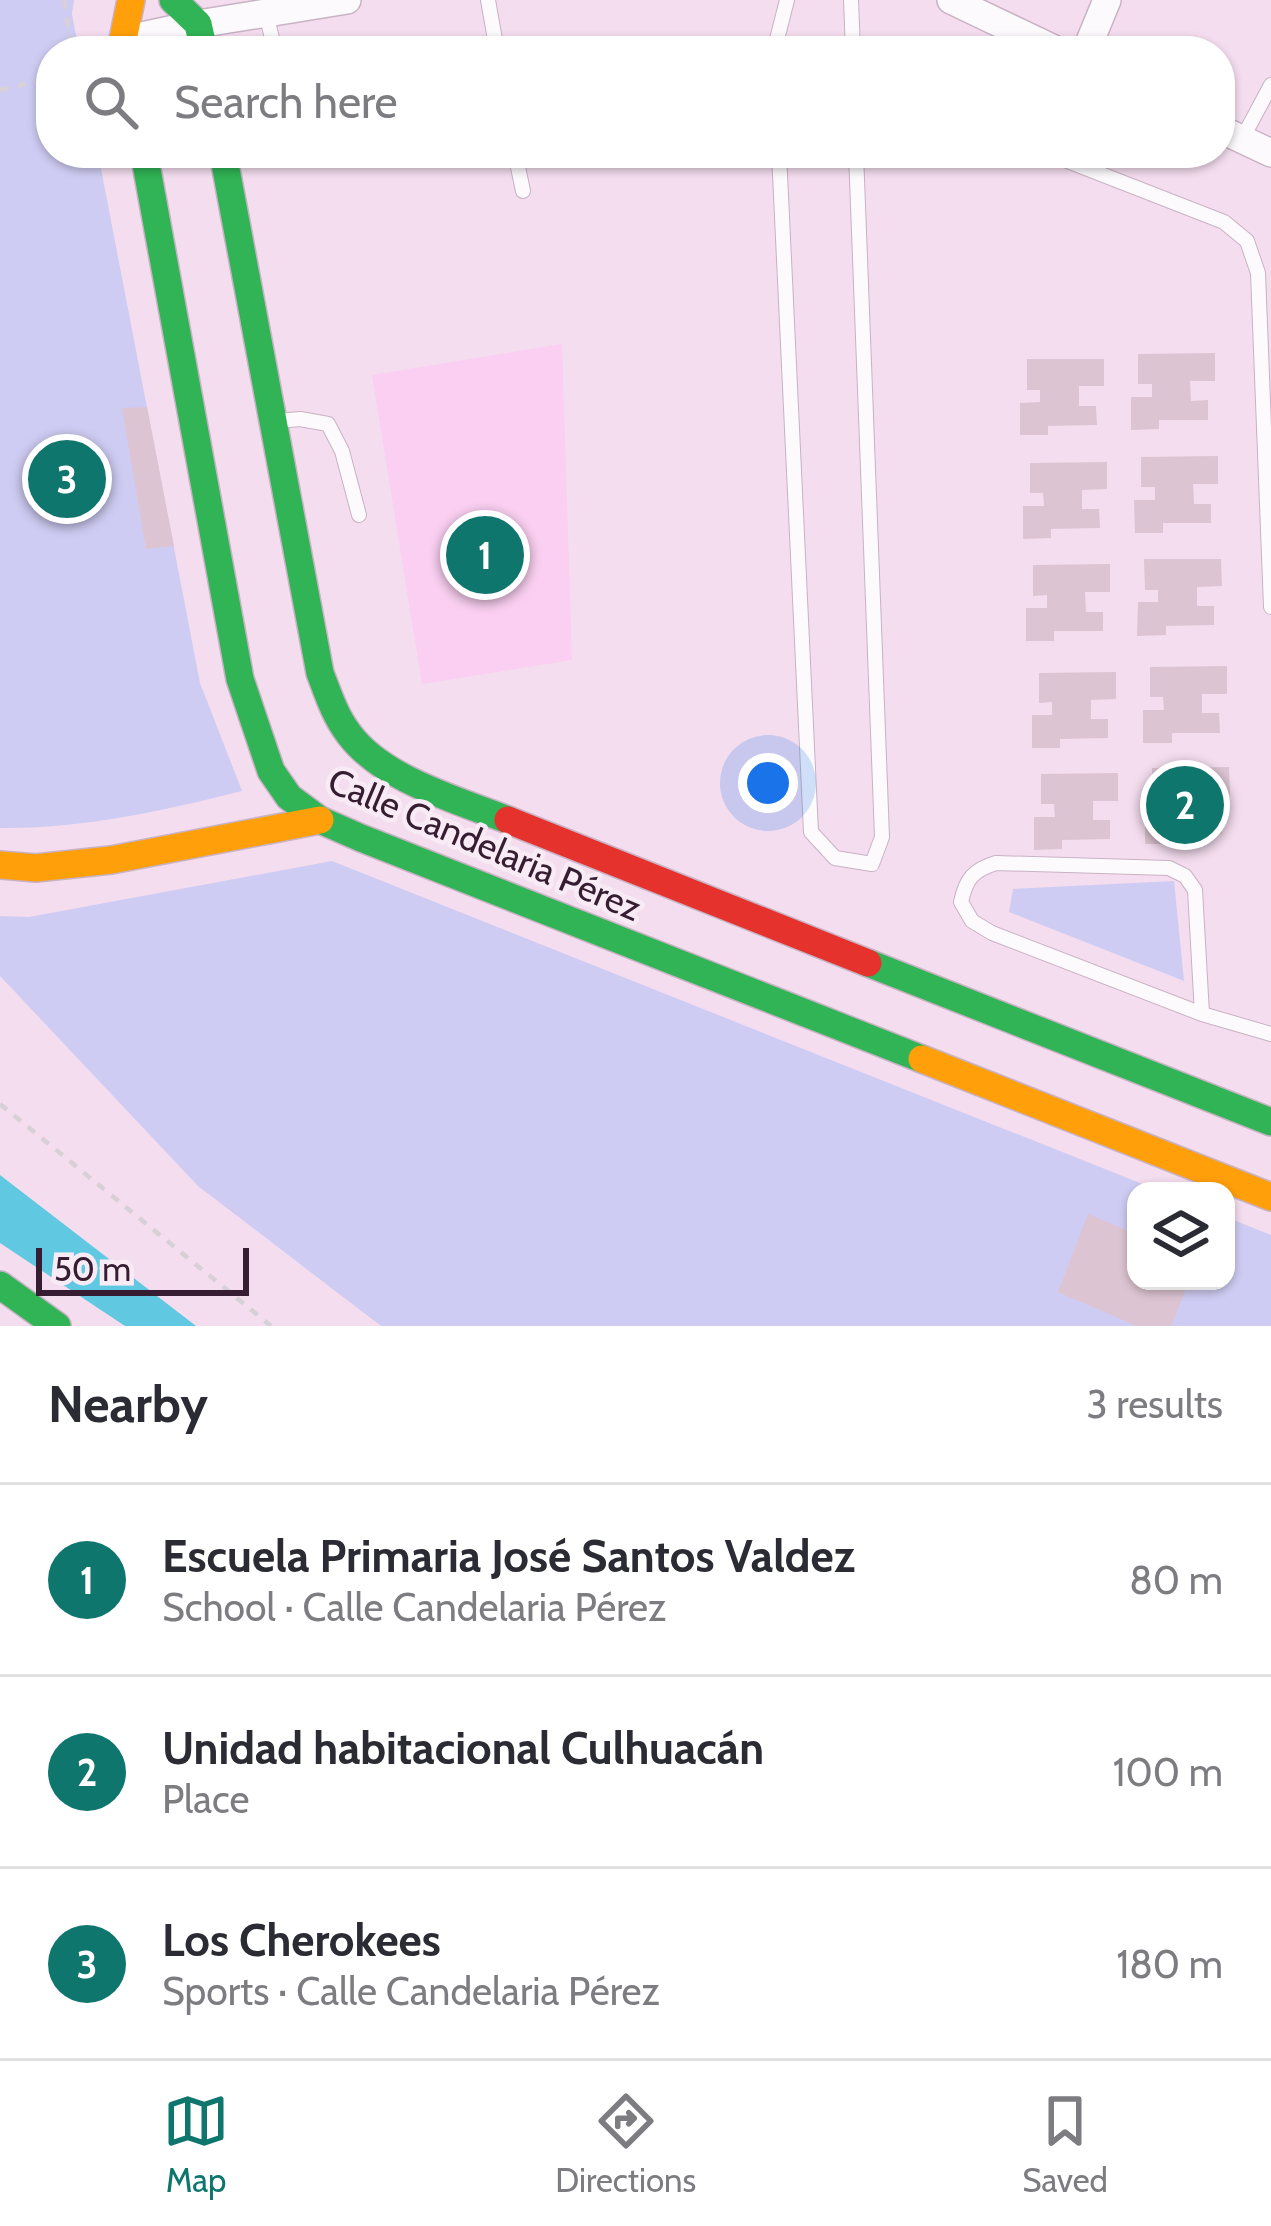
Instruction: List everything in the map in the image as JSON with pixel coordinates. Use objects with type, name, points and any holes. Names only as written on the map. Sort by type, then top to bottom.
[{"type":"main road","points":[[126,36],[131,0]]},
{"type":"main road","points":[[173,0],[200,36]]},
{"type":"main road","name":"Calle Candelaria Pérez","points":[[147,168],[240,679],[271,771],[289,797],[320,820],[1271,1197]]},
{"type":"main road","name":"Calle Candelaria Pérez","points":[[226,168],[320,673],[334,715],[353,742],[381,765],[428,789],[1271,1122]]},
{"type":"main road","points":[[0,865],[36,868],[111,860],[320,820]]},
{"type":"main road","points":[[0,1285],[56,1326]]},
{"type":"street","points":[[206,36],[266,13],[347,0]]},
{"type":"street","points":[[951,0],[1027,36]]},
{"type":"street","points":[[1092,36],[1107,0]]},
{"type":"street","points":[[1235,137],[1271,153]]},
{"type":"lane","points":[[488,0],[494,36]]},
{"type":"lane","points":[[778,36],[787,0]]},
{"type":"lane","points":[[851,0],[852,36]]},
{"type":"lane","points":[[266,13],[271,36]]},
{"type":"lane","points":[[1235,130],[1271,86]]},
{"type":"lane","points":[[518,168],[523,191]]},
{"type":"lane","points":[[780,168],[811,832],[835,858],[872,864],[882,837],[857,168]]},
{"type":"lane","points":[[1085,168],[1224,222],[1247,241],[1258,273],[1271,607]]},
{"type":"lane","points":[[273,422],[300,419],[328,424],[342,451],[359,515]]},
{"type":"lane","points":[[1202,1013],[1195,890],[1185,876],[1169,868],[996,863],[978,868],[966,881],[961,902],[973,921],[992,933],[1202,1013],[1271,1034]]},
{"type":"path","points":[[64,0],[70,36]]},
{"type":"path","points":[[0,90],[36,82]]},
{"type":"path","points":[[0,1104],[271,1326]]},
{"type":"shaded area","points":[[0,0],[74,0],[76,36],[36,36],[36,168],[101,168],[200,683],[242,791],[122,817],[0,828]]},
{"type":"shaded area","points":[[562,344],[572,660],[422,684],[372,375]]},
{"type":"shaded area","points":[[332,861],[1137,1182],[1127,1182],[1127,1290],[1235,1290],[1235,1221],[1271,1235],[1271,1326],[381,1326],[198,1186],[0,976],[0,916],[29,917]]},
{"type":"shaded area","points":[[1174,881],[1184,981],[1009,912],[1013,889]]},
{"type":"shaded area","points":[[0,1175],[196,1326],[125,1326],[0,1243]]},
{"type":"building","points":[[1215,353],[1215,381],[1190,381],[1191,401],[1208,400],[1208,420],[1159,420],[1159,429],[1131,430],[1131,397],[1152,397],[1152,384],[1138,384],[1138,354]]},
{"type":"building","points":[[1027,359],[1104,359],[1104,386],[1079,386],[1079,406],[1096,406],[1097,425],[1048,426],[1048,435],[1020,435],[1020,403],[1040,402],[1040,390],[1027,390]]},
{"type":"building","points":[[147,407],[174,546],[146,549],[122,408]]},
{"type":"building","points":[[1218,456],[1218,484],[1193,484],[1194,504],[1211,504],[1211,523],[1163,523],[1163,533],[1135,533],[1134,500],[1155,500],[1155,487],[1141,487],[1141,457]]},
{"type":"building","points":[[1107,462],[1107,489],[1082,490],[1082,509],[1099,509],[1100,528],[1051,529],[1051,538],[1023,539],[1023,506],[1044,506],[1043,493],[1030,493],[1030,463]]},
{"type":"building","points":[[1144,559],[1221,559],[1222,586],[1197,587],[1197,606],[1214,606],[1214,625],[1166,626],[1166,635],[1137,636],[1138,602],[1158,602],[1158,590],[1145,590]]},
{"type":"building","points":[[1110,564],[1110,592],[1085,592],[1086,612],[1103,612],[1103,631],[1054,631],[1054,641],[1026,641],[1026,608],[1047,608],[1047,595],[1033,596],[1033,565]]},
{"type":"building","points":[[1227,666],[1227,694],[1202,694],[1202,713],[1219,713],[1220,733],[1172,733],[1172,743],[1143,743],[1143,710],[1164,710],[1163,697],[1150,697],[1150,667]]},
{"type":"building","points":[[1116,672],[1116,699],[1091,700],[1091,719],[1108,719],[1108,738],[1060,739],[1060,748],[1032,748],[1032,715],[1052,715],[1052,702],[1039,703],[1039,673]]},
{"type":"building","points":[[1229,767],[1230,795],[1205,795],[1205,815],[1222,815],[1222,834],[1174,834],[1174,844],[1145,844],[1145,811],[1166,811],[1166,798],[1152,799],[1152,768]]},
{"type":"building","points":[[1118,773],[1118,801],[1093,801],[1093,820],[1110,820],[1110,839],[1062,840],[1062,849],[1034,850],[1034,817],[1055,817],[1054,804],[1041,804],[1041,774]]},
{"type":"building","points":[[1088,1214],[1127,1230],[1127,1290],[1185,1290],[1171,1326],[1137,1326],[1058,1292]]},
{"type":"traffic: fast","points":[[173,0],[198,24],[201,36]]},
{"type":"traffic: fast","points":[[147,168],[240,679],[271,771],[289,797],[320,820],[361,838],[922,1059]]},
{"type":"traffic: fast","points":[[226,168],[320,673],[332,705],[349,734],[381,764],[508,820]]},
{"type":"traffic: fast","points":[[868,963],[1271,1122]]},
{"type":"traffic: fast","points":[[0,1285],[57,1326]]},
{"type":"traffic: slow","points":[[124,36],[131,0]]},
{"type":"traffic: slow","points":[[0,865],[36,868],[111,860],[320,820]]},
{"type":"traffic: slow","points":[[922,1059],[1271,1197]]},
{"type":"traffic: jam","points":[[508,820],[868,963]]},
{"type":"place","name":"Los Cherokees","points":[[67,479]]},
{"type":"place","name":"Escuela Primaria José Santos Valdez","points":[[485,555]]},
{"type":"place","name":"Unidad habitacional Culhuacán","points":[[1185,805]]}]
